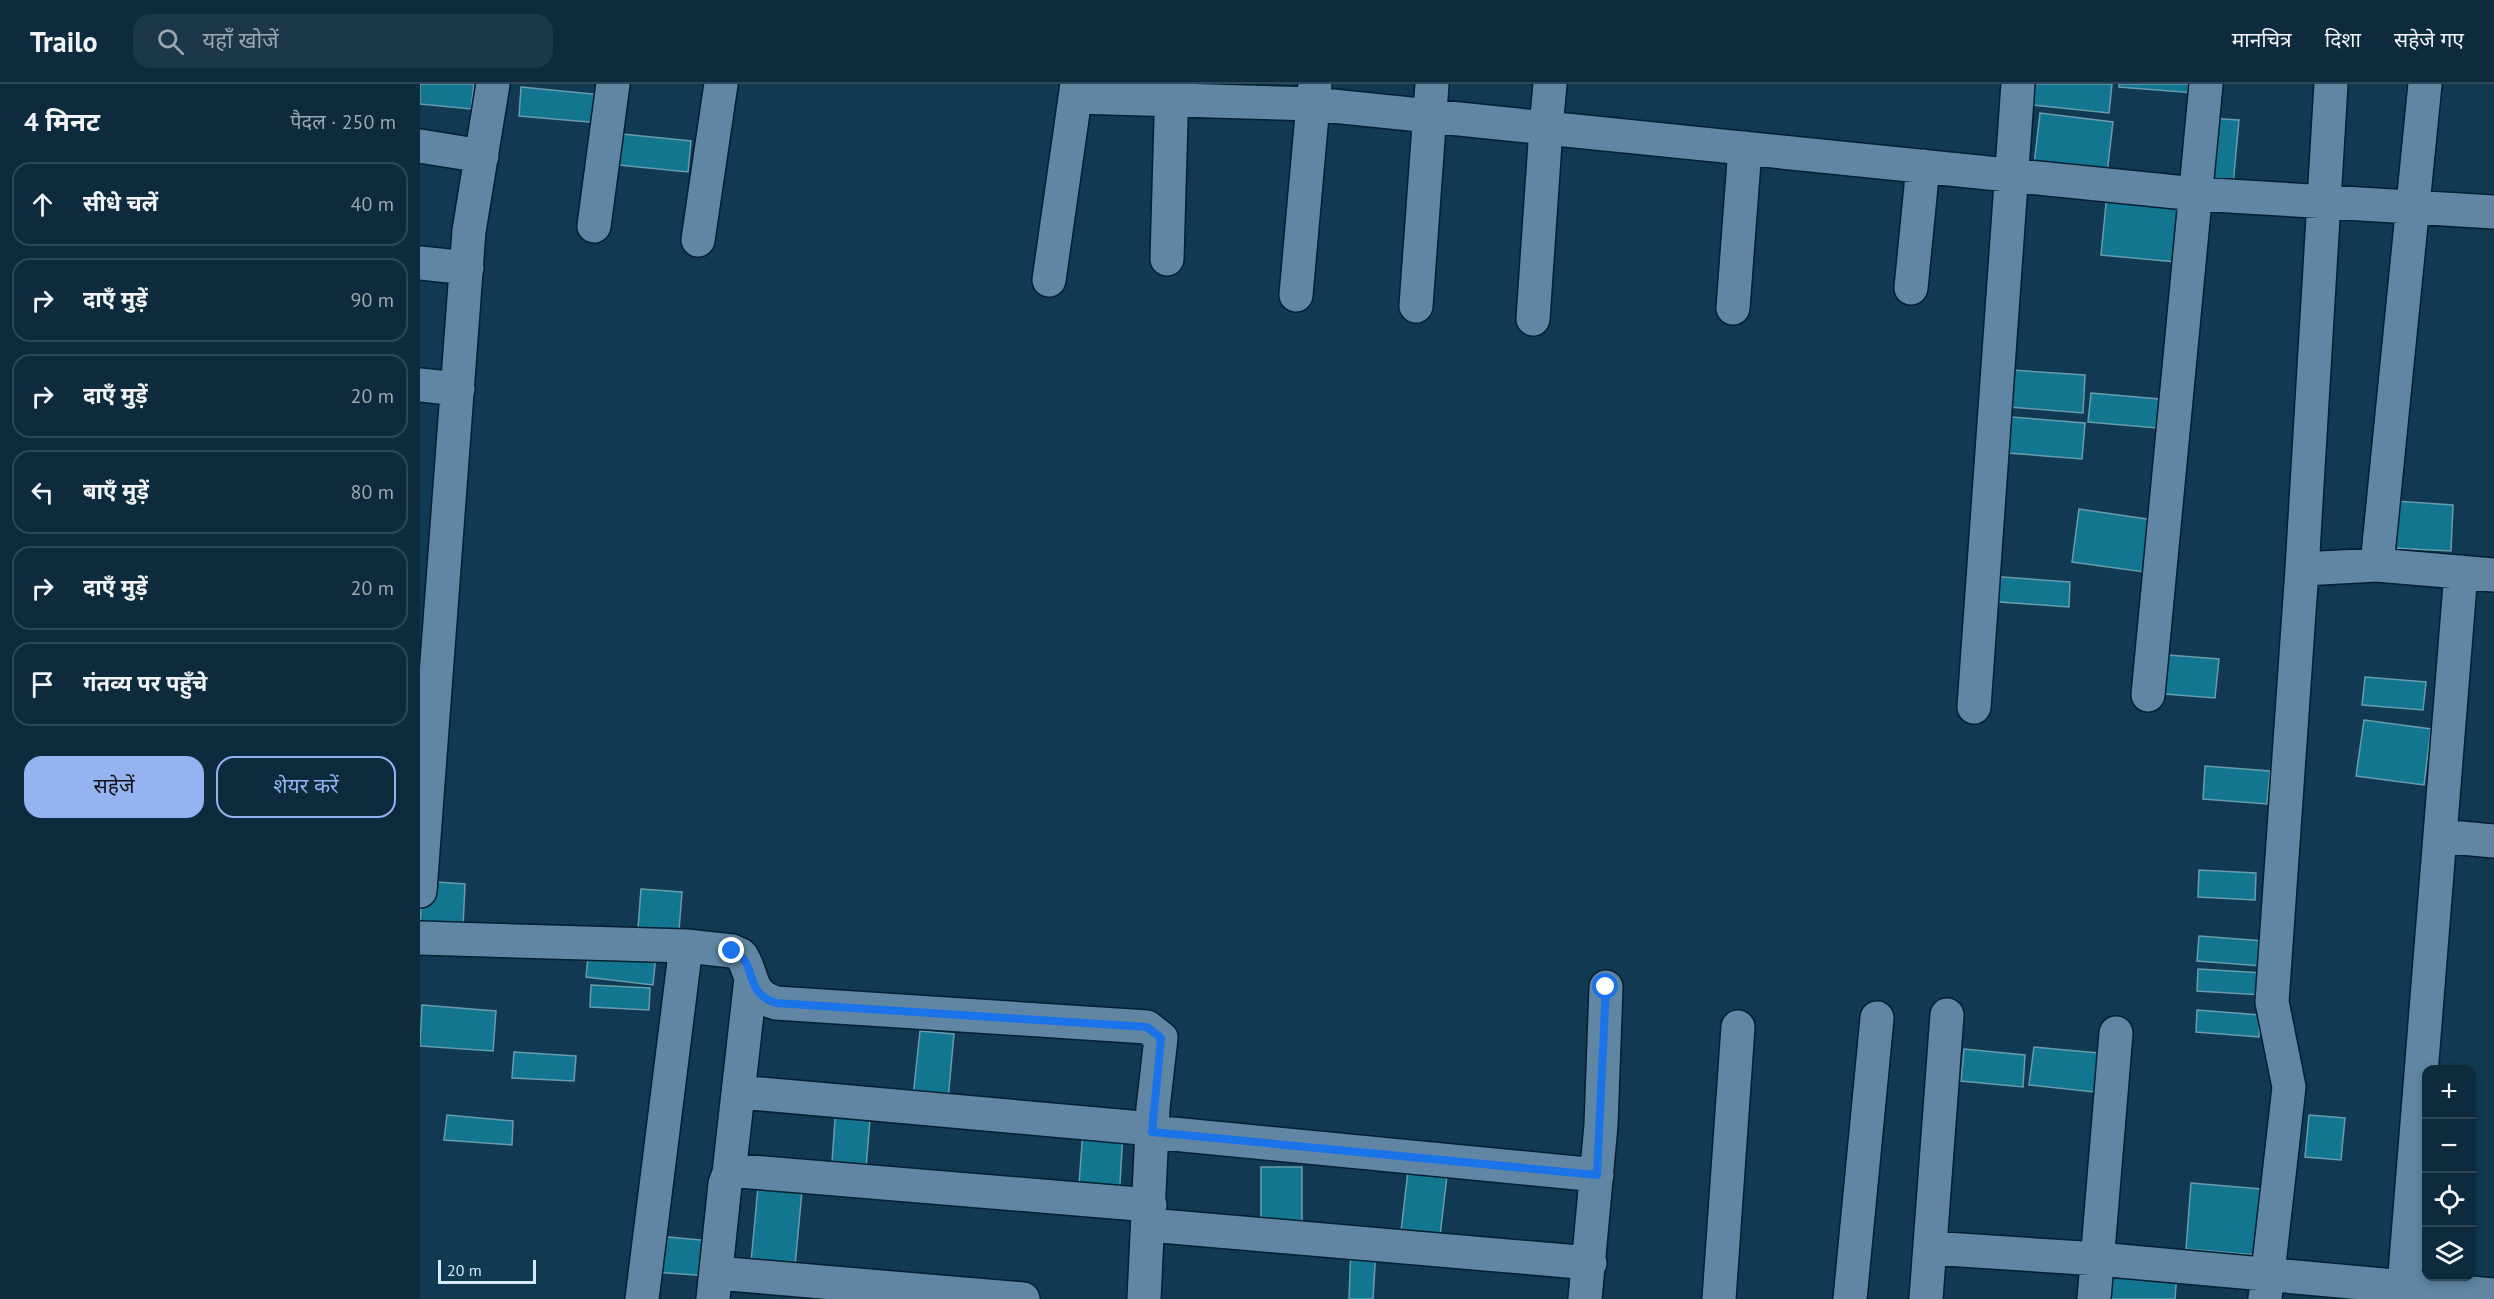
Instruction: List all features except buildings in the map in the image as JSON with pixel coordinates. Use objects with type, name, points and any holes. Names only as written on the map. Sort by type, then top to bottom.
[{"type":"street","points":[[420,891],[469,231],[493,84]]},
{"type":"street","points":[[594,226],[613,84]]},
{"type":"street","points":[[698,240],[721,84]]},
{"type":"street","points":[[1533,319],[1550,84]]},
{"type":"street","points":[[1974,707],[2018,84]]},
{"type":"street","points":[[2148,695],[2206,84]]},
{"type":"street","points":[[2266,1286],[2289,1087],[2272,1002],[2302,569],[2331,84]]},
{"type":"street","points":[[2377,566],[2425,84]]},
{"type":"street","points":[[1049,280],[1076,91],[1314,94],[1431,100],[1546,128],[2196,194],[2494,212]]},
{"type":"street","points":[[1167,259],[1171,92]]},
{"type":"street","points":[[1296,295],[1314,94]]},
{"type":"street","points":[[1416,306],[1431,100]]},
{"type":"street","points":[[420,146],[482,156]]},
{"type":"street","points":[[1733,308],[1745,148]]},
{"type":"street","points":[[1911,288],[1923,166]]},
{"type":"street","points":[[420,263],[467,268]]},
{"type":"street","points":[[420,385],[458,389]]},
{"type":"street","points":[[2302,569],[2377,566],[2494,575]]},
{"type":"street","points":[[2404,1294],[2461,572]]},
{"type":"street","points":[[2440,836],[2494,841]]},
{"type":"street","points":[[420,938],[686,946],[732,951],[741,955],[757,993],[763,999],[776,1003],[1147,1027],[1161,1038],[1152,1131],[1144,1299]]},
{"type":"street","points":[[642,1299],[686,946]]},
{"type":"street","points":[[751,978],[714,1286],[1023,1299]]},
{"type":"street","points":[[1585,1299],[1597,1175],[1606,987]]},
{"type":"street","points":[[1926,1299],[1947,1015]]},
{"type":"street","points":[[1850,1299],[1878,1018]]},
{"type":"street","points":[[1719,1299],[1738,1027]]},
{"type":"street","points":[[2094,1299],[2116,1034]]},
{"type":"street","points":[[739,1092],[1597,1175]]},
{"type":"street","points":[[729,1173],[739,1171],[1590,1263]]},
{"type":"street","points":[[1930,1248],[2098,1259],[2266,1286],[2404,1294],[2494,1295]]},
{"type":"route","points":[[732,951],[741,955],[746,962],[757,993],[763,999],[776,1003],[1147,1027],[1161,1038],[1152,1132],[1597,1175],[1606,987]]}]
